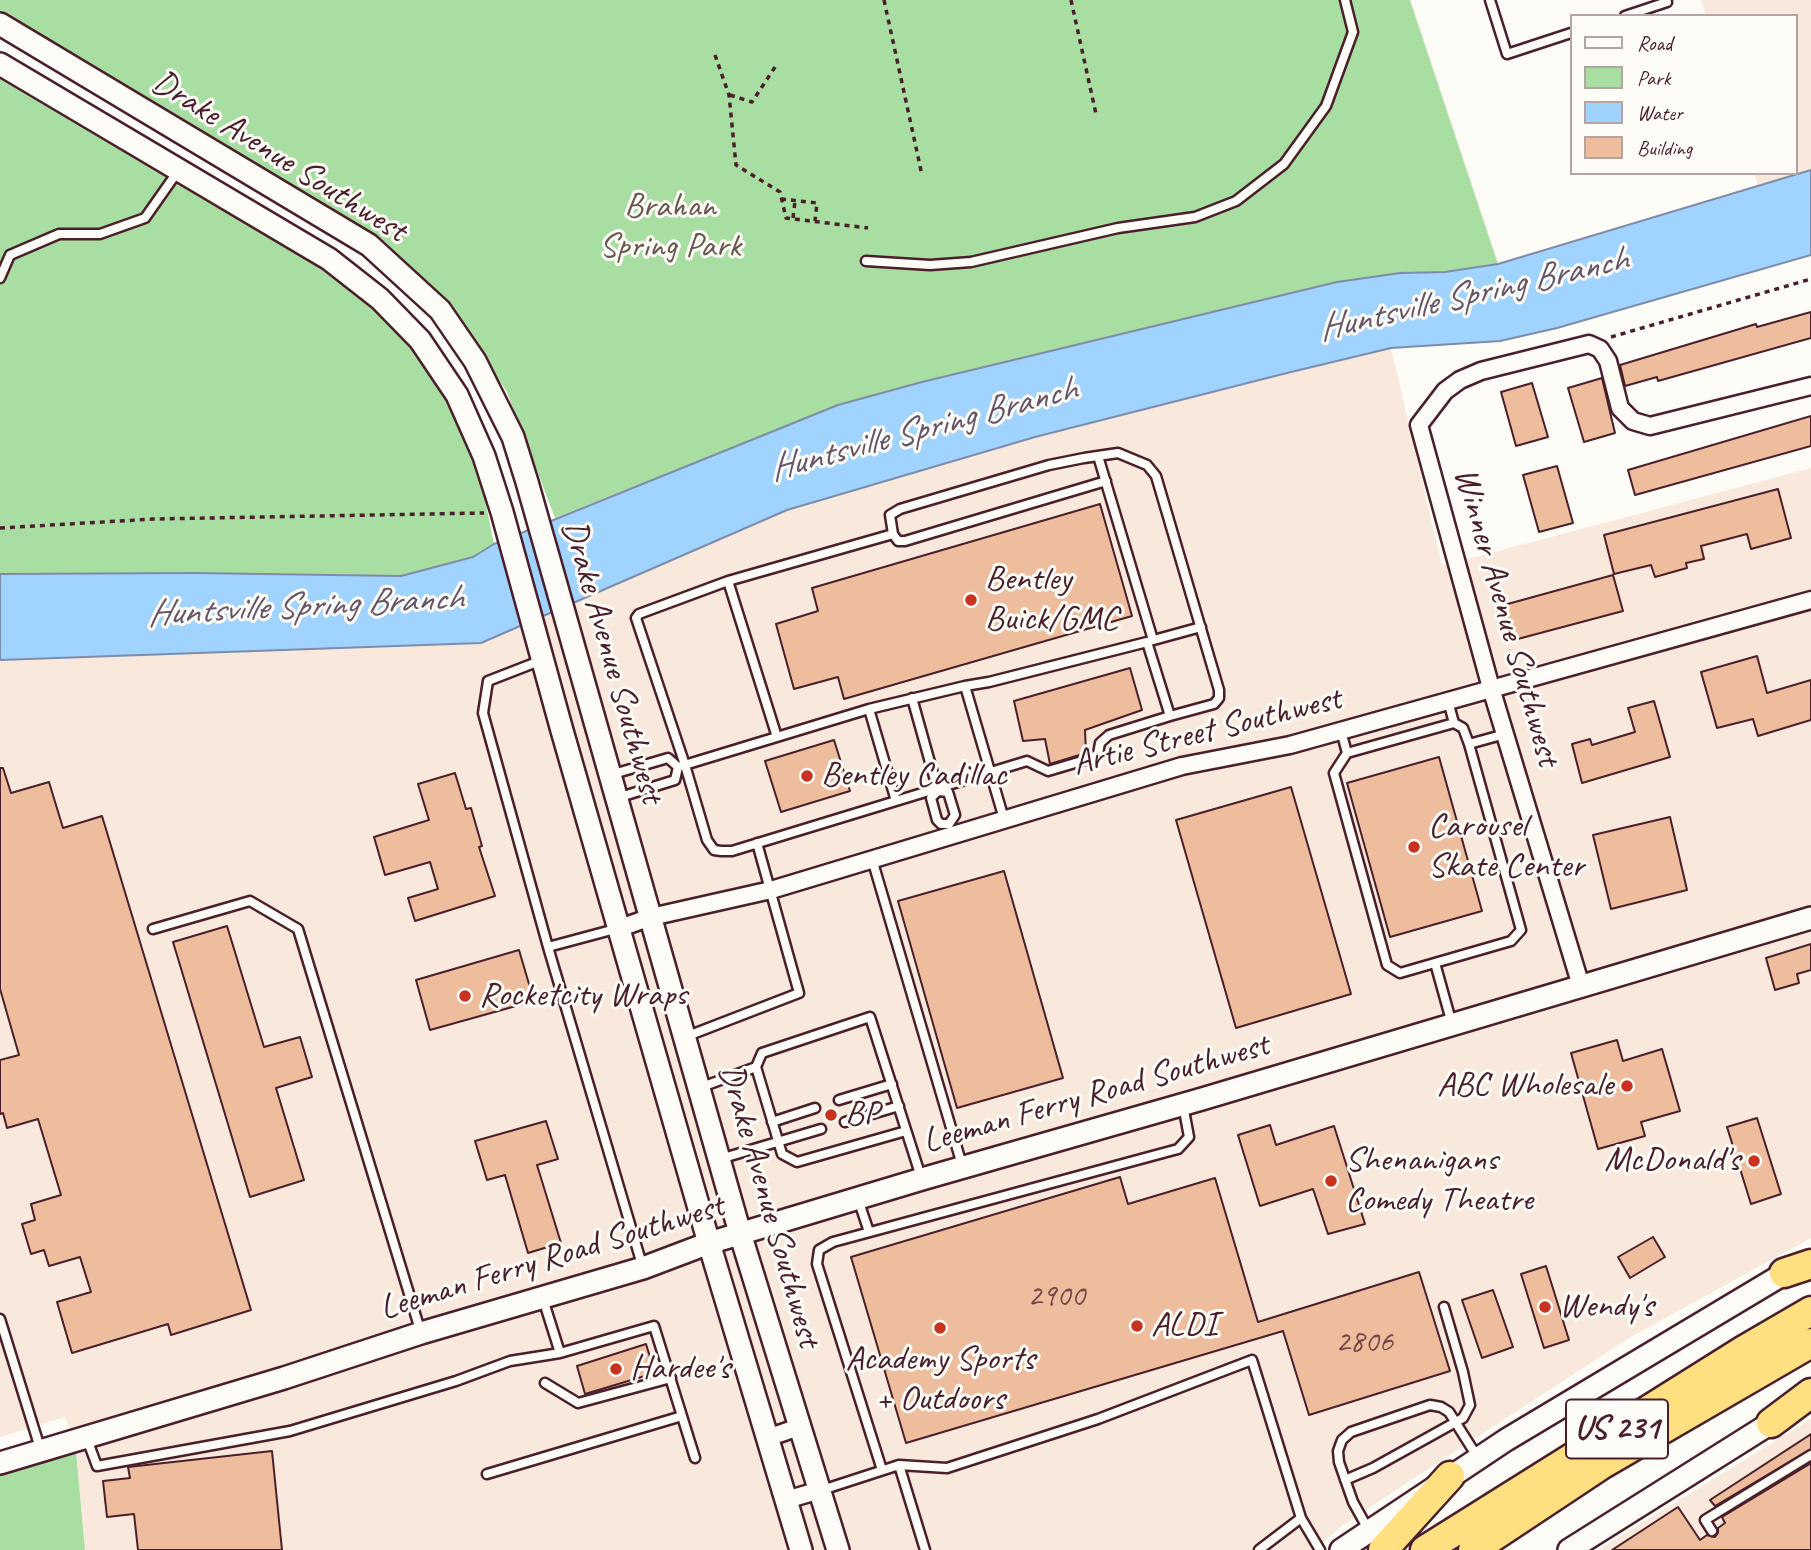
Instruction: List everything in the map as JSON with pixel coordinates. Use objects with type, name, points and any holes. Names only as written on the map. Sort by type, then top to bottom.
[{"type":"highway","points":[[1784,1273],[1811,1264]]},
{"type":"highway","name":"US 231","points":[[1425,1550],[1811,1311]]},
{"type":"highway","name":"US 231","points":[[1473,1550],[1601,1465],[1811,1343]]},
{"type":"highway","points":[[1771,1423],[1811,1393]]},
{"type":"highway","points":[[1376,1540],[1450,1476]]},
{"type":"street","name":"Drake Avenue Southwest","points":[[0,24],[369,245],[440,310],[475,361],[513,437],[740,1233],[838,1550]]},
{"type":"street","name":"Drake Avenue Southwest","points":[[0,64],[329,259],[380,299],[420,340],[457,395],[484,456],[502,512],[709,1243],[801,1550]]},
{"type":"street","points":[[1588,344],[1600,349],[1608,361],[1620,408],[1633,421],[1650,426],[1811,386]]},
{"type":"street","name":"Winner Avenue Southwest","points":[[1581,986],[1491,688],[1419,425],[1445,391],[1460,380],[1480,371],[1588,344]]},
{"type":"street","name":"Artie Street Southwest","points":[[620,928],[651,917],[771,890],[872,859],[950,830],[1004,819],[1182,766],[1290,745],[1811,600]]},
{"type":"street","name":"Leeman Ferry Road Southwest","points":[[0,1463],[273,1382],[421,1333],[643,1268],[740,1233],[1183,1105],[1811,918]]},
{"type":"street","points":[[1450,1476],[1811,1258]]},
{"type":"street","points":[[1569,1550],[1771,1423],[1811,1406]]},
{"type":"street","points":[[767,1438],[799,1427]]},
{"type":"street","points":[[786,1500],[820,1490]]},
{"type":"street","points":[[1341,1550],[1376,1540]]},
{"type":"lane","points":[[866,261],[930,265],[971,262],[1118,228],[1195,217],[1237,201],[1284,164],[1326,106],[1353,32],[1345,0]]},
{"type":"lane","points":[[1490,0],[1507,54],[1570,33]]},
{"type":"lane","points":[[1631,14],[1667,2],[1666,0]]},
{"type":"lane","points":[[0,278],[10,255],[59,234],[100,234],[145,219],[179,169]]},
{"type":"lane","points":[[893,534],[729,581],[639,614],[636,618],[681,766],[710,846],[721,851],[732,851],[1027,761],[1048,771],[1092,758],[1098,754],[1100,743],[1109,735],[1214,704],[1219,698],[1219,691],[1156,476],[1147,465],[1118,453],[1049,465],[900,509],[890,515],[893,534],[898,541],[905,541],[1106,481]]},
{"type":"lane","points":[[1098,456],[1170,716]]},
{"type":"lane","points":[[729,581],[777,737]]},
{"type":"lane","points":[[610,775],[668,758],[681,766],[869,709],[965,685],[989,682],[1201,627]]},
{"type":"lane","points":[[542,660],[488,681],[483,713],[548,947],[643,1268]]},
{"type":"lane","points":[[965,685],[1004,819]]},
{"type":"lane","points":[[912,698],[937,790]]},
{"type":"lane","points":[[1448,700],[1454,723]]},
{"type":"lane","points":[[869,709],[896,801]]},
{"type":"lane","points":[[1454,723],[1463,728],[1469,744],[1521,930],[1511,941],[1400,972],[1387,965],[1334,773],[1348,753],[1454,723]]},
{"type":"lane","points":[[1341,731],[1348,753]]},
{"type":"lane","points":[[1469,744],[1505,734]]},
{"type":"lane","points":[[617,799],[675,780],[681,766]]},
{"type":"lane","points":[[937,790],[948,792],[955,815],[950,830],[937,820],[931,798],[937,790]]},
{"type":"lane","points":[[685,1037],[799,993],[757,843]]},
{"type":"lane","points":[[872,859],[963,1168]]},
{"type":"lane","points":[[153,929],[250,901],[298,929],[421,1333]]},
{"type":"lane","points":[[548,947],[620,928]]},
{"type":"lane","points":[[1435,962],[1453,1025]]},
{"type":"lane","points":[[906,1131],[797,1162],[782,1154],[756,1067],[762,1053],[870,1017],[922,1179]]},
{"type":"lane","points":[[699,1088],[756,1067]]},
{"type":"lane","points":[[839,1100],[892,1084]]},
{"type":"lane","points":[[882,1470],[817,1264],[819,1250],[833,1242],[1178,1149],[1189,1138],[1183,1105]]},
{"type":"lane","points":[[845,1122],[898,1106]]},
{"type":"lane","points":[[772,1122],[815,1108]]},
{"type":"lane","points":[[719,1160],[821,1129]]},
{"type":"lane","points":[[858,1199],[869,1233]]},
{"type":"lane","points":[[543,1298],[560,1353]]},
{"type":"lane","points":[[1345,1480],[1373,1468],[1463,1418],[1470,1405],[1444,1307]]},
{"type":"lane","points":[[0,1319],[41,1451]]},
{"type":"lane","points":[[87,1437],[97,1466],[290,1431],[510,1362],[560,1353],[654,1326],[695,1458]]},
{"type":"lane","points":[[820,1490],[899,1465],[947,1468],[1098,1419],[1252,1360],[1301,1518],[1320,1550]]},
{"type":"lane","points":[[545,1383],[578,1403],[671,1378]]},
{"type":"lane","points":[[1376,1540],[1353,1502],[1338,1451],[1342,1440],[1351,1432],[1430,1405],[1441,1407],[1449,1412],[1478,1458]]},
{"type":"lane","points":[[487,1474],[682,1416]]},
{"type":"lane","points":[[1712,1531],[1705,1520],[1811,1455]]},
{"type":"lane","points":[[899,1465],[925,1550]]},
{"type":"lane","points":[[1259,1550],[1301,1518]]},
{"type":"path","points":[[884,0],[922,175]]},
{"type":"path","points":[[1072,0],[1096,114]]},
{"type":"path","points":[[715,55],[729,95],[736,165],[779,192],[786,218],[868,228]]},
{"type":"path","points":[[729,95],[752,102],[777,64]]},
{"type":"path","points":[[781,199],[817,203],[815,221]]},
{"type":"path","points":[[793,218],[795,201]]},
{"type":"path","points":[[1588,344],[1811,279]]},
{"type":"path","points":[[0,528],[154,519],[502,512]]},
{"type":"shaded area","points":[[1701,0],[1811,0],[1811,170],[1797,174],[1797,14],[1705,14]]},
{"type":"shaded area","points":[[1755,175],[1794,175],[1758,186]]},
{"type":"shaded area","points":[[1391,348],[1442,566],[1811,468],[1811,1238],[1629,1338],[1344,1524],[1314,1550],[85,1550],[75,1441],[65,1417],[0,1437],[0,660],[481,643],[787,510],[1035,437]]},
{"type":"shaded area","points":[[1811,1419],[1811,1550],[1598,1550]]},
{"type":"green space","name":"Brahan Spring Park","points":[[0,0],[1410,0],[1498,264],[1337,282],[922,382],[838,405],[555,518],[507,392],[460,322],[393,251],[316,200],[0,11]]},
{"type":"green space","points":[[0,72],[343,280],[394,324],[431,375],[462,426],[484,495],[494,544],[473,557],[401,576],[0,574]]},
{"type":"green space","points":[[75,1441],[85,1550],[0,1550],[0,1463]]},
{"type":"water","name":"Huntsville Spring Branch","points":[[1811,170],[1811,255],[1557,328],[1500,341],[1391,348],[1035,437],[787,510],[481,643],[0,660],[0,574],[401,576],[473,557],[494,544],[838,405],[922,382],[1337,282],[1498,264]]},
{"type":"building","points":[[1811,312],[1811,338],[1658,381],[1657,377],[1625,386],[1620,365],[1756,324],[1757,327]]},
{"type":"building","points":[[1602,378],[1615,433],[1584,442],[1568,388]]},
{"type":"building","points":[[1532,383],[1548,437],[1516,446],[1501,392]]},
{"type":"building","points":[[1811,416],[1811,446],[1635,495],[1628,470]]},
{"type":"building","points":[[1557,466],[1573,523],[1539,532],[1523,475]]},
{"type":"building","points":[[1778,489],[1791,538],[1751,549],[1747,534],[1701,546],[1704,559],[1686,563],[1687,568],[1655,577],[1651,565],[1614,574],[1604,535]]},
{"type":"building","name":"Bentley Buick/GMC","points":[[1100,504],[1132,616],[844,699],[838,677],[794,689],[776,624],[818,611],[812,588]]},
{"type":"building","points":[[1613,575],[1623,611],[1514,640],[1504,605]]},
{"type":"building","points":[[1757,656],[1767,693],[1811,680],[1811,720],[1758,736],[1753,719],[1717,728],[1701,672]]},
{"type":"building","points":[[1130,668],[1142,710],[1085,730],[1086,753],[1050,764],[1045,739],[1023,741],[1014,701]]},
{"type":"building","points":[[1654,701],[1670,757],[1582,783],[1572,744],[1590,739],[1592,745],[1635,732],[1628,708]]},
{"type":"building","name":"Bentley Cadillac","points":[[834,740],[850,791],[781,812],[765,761]]},
{"type":"building","name":"Carousel Skate Center","points":[[1439,757],[1482,911],[1390,937],[1347,783]]},
{"type":"building","points":[[0,768],[3,768],[11,793],[49,782],[63,828],[102,816],[251,1310],[171,1335],[168,1324],[72,1353],[57,1302],[91,1292],[80,1257],[49,1266],[44,1250],[31,1254],[22,1224],[35,1220],[31,1204],[61,1195],[38,1119],[7,1128],[3,1113],[0,1114],[0,1060],[19,1055],[0,989]]},
{"type":"building","points":[[455,773],[466,809],[471,808],[482,846],[479,847],[495,896],[415,921],[408,898],[438,889],[430,862],[385,875],[374,837],[429,820],[418,784]]},
{"type":"building","points":[[1291,787],[1351,994],[1236,1028],[1176,820]]},
{"type":"building","points":[[1670,817],[1687,890],[1611,909],[1593,835]]},
{"type":"building","points":[[1004,871],[1063,1078],[957,1108],[898,901]]},
{"type":"building","points":[[227,926],[264,1047],[300,1037],[312,1077],[276,1088],[304,1180],[250,1197],[173,942]]},
{"type":"building","points":[[1811,944],[1811,970],[1797,974],[1799,983],[1775,990],[1766,958]]},
{"type":"building","points":[[519,950],[534,1001],[430,1030],[416,980]]},
{"type":"building","name":"ABC Wholesale","points":[[1617,1040],[1623,1061],[1662,1049],[1680,1111],[1641,1122],[1645,1136],[1598,1149],[1571,1053]]},
{"type":"building","name":"McDonald's","points":[[1757,1118],[1781,1194],[1751,1204],[1727,1127]]},
{"type":"building","points":[[546,1121],[558,1159],[537,1165],[561,1243],[528,1253],[505,1175],[487,1180],[475,1141]]},
{"type":"building","points":[[1270,1125],[1276,1145],[1334,1126],[1365,1224],[1328,1234],[1313,1189],[1260,1206],[1238,1135]]},
{"type":"building","points":[[1120,1177],[1128,1204],[1215,1178],[1258,1322],[1419,1272],[1450,1371],[1309,1415],[1283,1331],[906,1443],[851,1257]]},
{"type":"building","points":[[1653,1237],[1665,1257],[1630,1278],[1618,1257]]},
{"type":"building","name":"Wendy's","points":[[1546,1266],[1569,1340],[1544,1348],[1521,1274]]},
{"type":"building","points":[[1493,1290],[1513,1347],[1482,1358],[1462,1300]]},
{"type":"building","name":"Hardee's","points":[[646,1344],[655,1373],[585,1394],[577,1366]]},
{"type":"building","points":[[1811,1434],[1811,1449],[1715,1506],[1710,1500]]},
{"type":"building","points":[[272,1451],[282,1550],[138,1550],[134,1514],[107,1517],[103,1481],[130,1478],[128,1467]]},
{"type":"building","points":[[1811,1463],[1811,1550],[1612,1550],[1678,1507],[1700,1540],[1707,1535],[1715,1537],[1718,1528],[1725,1523],[1722,1517]]},
{"type":"place","name":"Bentley Buick/GMC","points":[[971,600]]},
{"type":"place","name":"Bentley Cadillac","points":[[807,776]]},
{"type":"place","name":"Carousel Skate Center","points":[[1414,847]]},
{"type":"place","name":"Rocketcity Wraps","points":[[465,996]]},
{"type":"place","name":"ABC Wholesale","points":[[1627,1086]]},
{"type":"place","name":"BP","points":[[831,1115]]},
{"type":"place","name":"McDonald's","points":[[1754,1161]]},
{"type":"place","name":"Shenanigans Comedy Theatre","points":[[1331,1181]]},
{"type":"place","name":"Wendy's","points":[[1545,1307]]},
{"type":"place","name":"ALDI","points":[[1137,1326]]},
{"type":"place","name":"Academy Sports + Outdoors","points":[[940,1328]]},
{"type":"place","name":"Hardee's","points":[[616,1369]]}]
